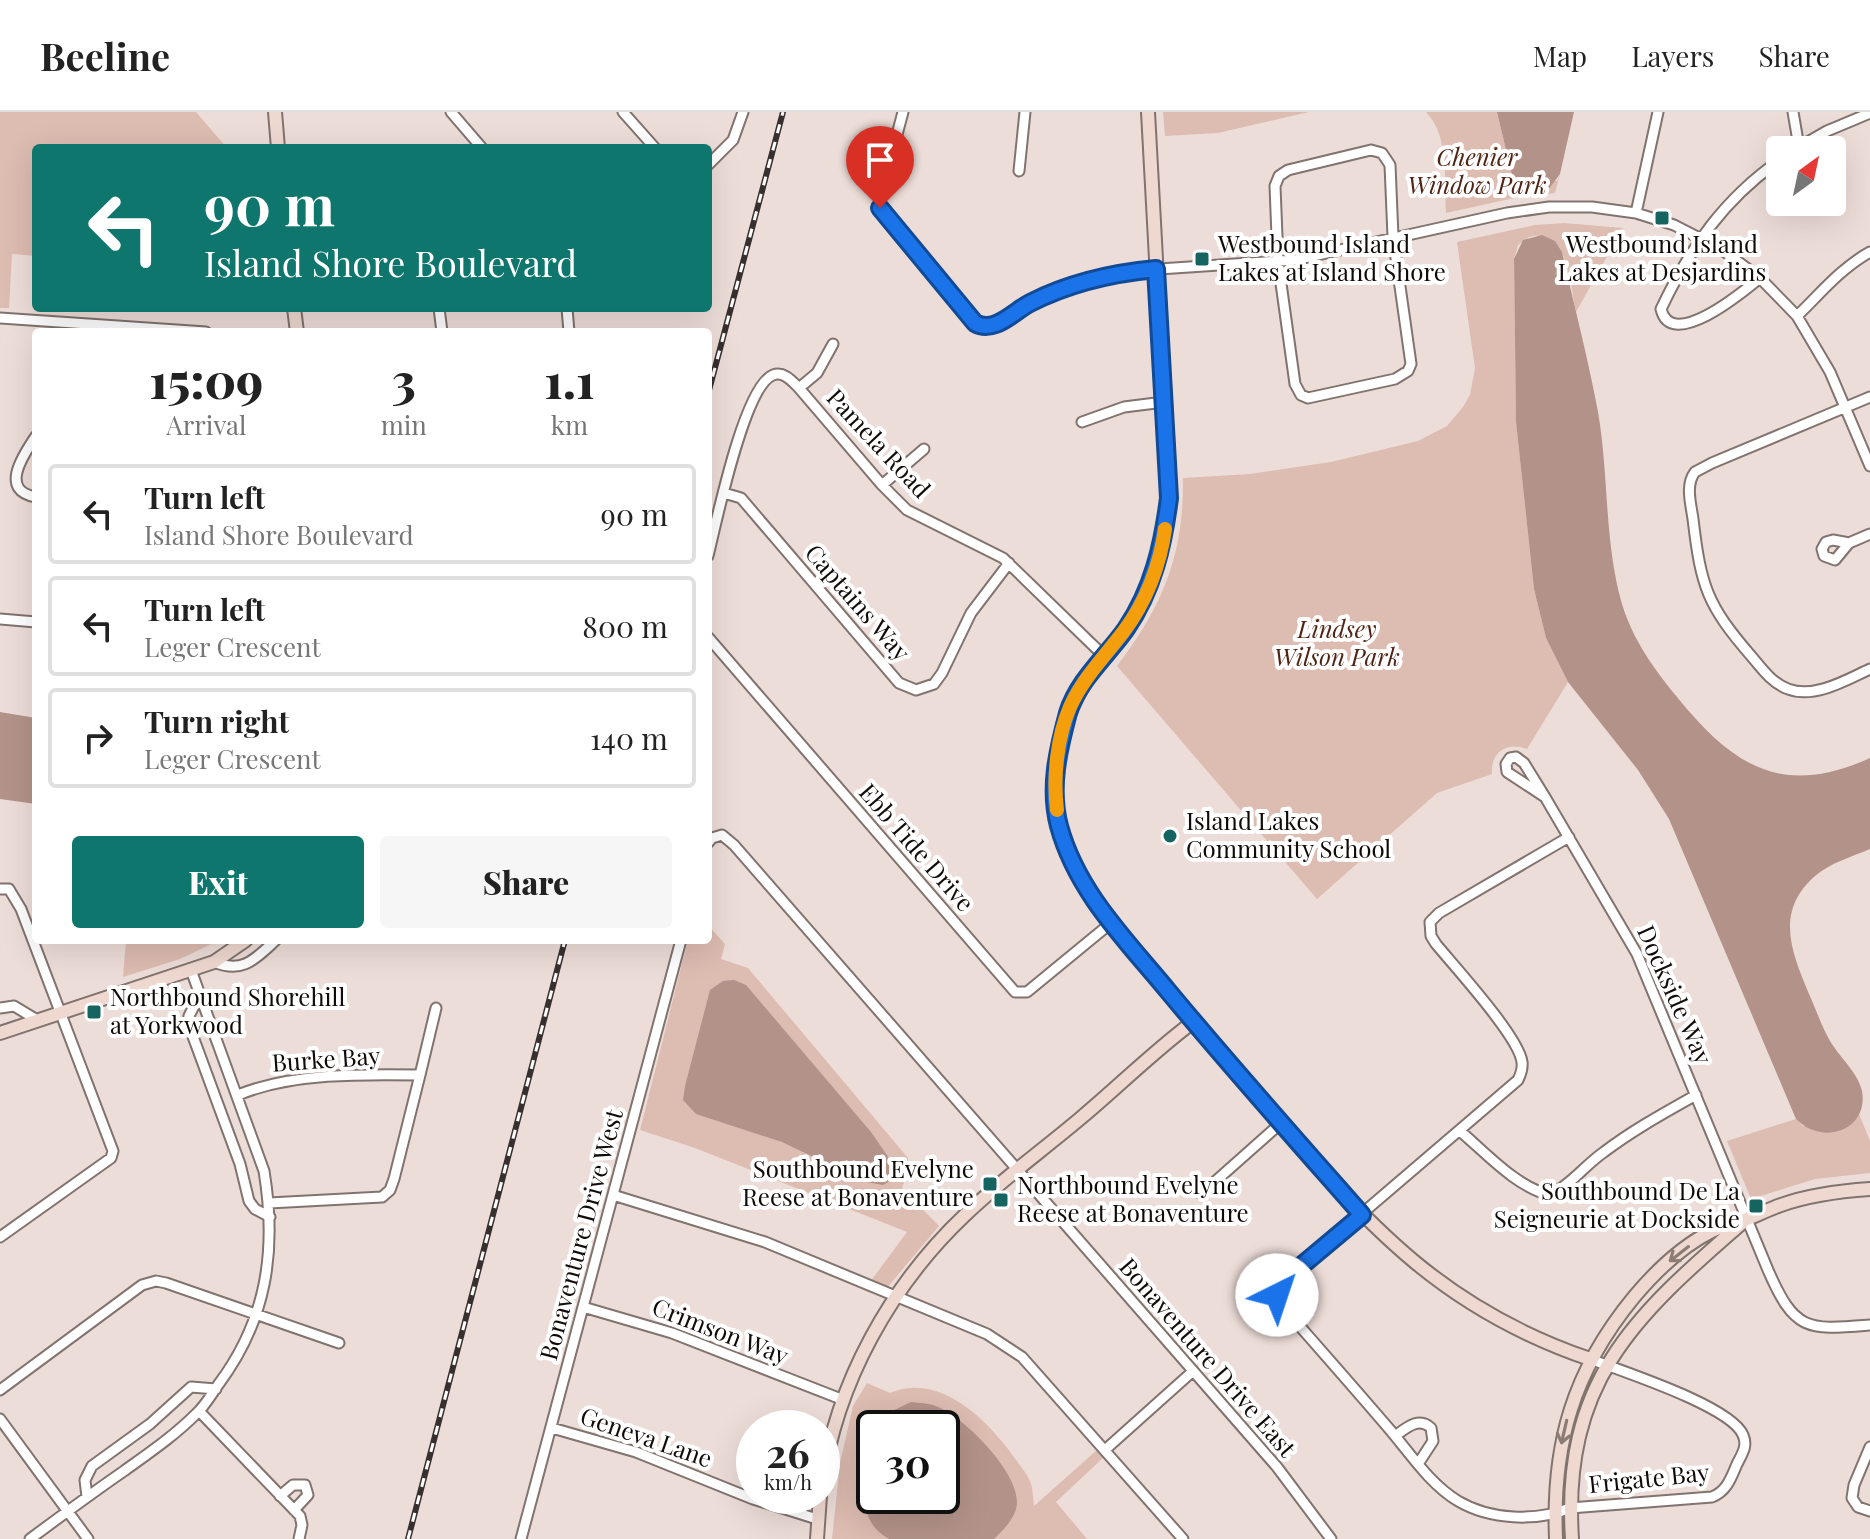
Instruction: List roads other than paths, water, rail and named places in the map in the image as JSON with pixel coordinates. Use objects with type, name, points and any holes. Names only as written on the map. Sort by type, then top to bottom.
[{"type":"street","points":[[275,112],[278,144]]},
{"type":"street","points":[[451,112],[479,144]]},
{"type":"street","points":[[623,112],[651,144]]},
{"type":"street","points":[[712,161],[733,140],[743,112]]},
{"type":"street","points":[[903,112],[880,208],[975,323],[982,327],[993,327],[1030,303],[1098,279],[1156,269],[1278,262],[1507,213],[1549,207],[1592,207],[1636,213],[1674,225],[1721,249],[1760,278],[1797,316],[1846,407],[1870,466]]},
{"type":"street","points":[[1019,171],[1025,112]]},
{"type":"street","points":[[1148,112],[1169,498],[1160,559],[1135,613],[1103,655],[1070,708],[1057,758],[1055,791],[1059,824],[1071,863],[1111,923],[1362,1215],[1416,1263],[1469,1301],[1531,1335],[1590,1359]]},
{"type":"street","points":[[1636,213],[1658,112]]},
{"type":"street","points":[[1793,112],[1796,136]]},
{"type":"street","points":[[1818,136],[1870,113]]},
{"type":"street","points":[[1371,150],[1382,153],[1390,165],[1393,237],[1411,364],[1408,371],[1395,379],[1315,398],[1301,395],[1295,384],[1278,262],[1275,186],[1279,176],[1288,170],[1371,150]]},
{"type":"street","points":[[1760,278],[1733,301],[1681,325],[1669,323],[1662,316],[1661,309],[1700,238],[1736,197],[1766,172]]},
{"type":"street","points":[[1797,316],[1824,288],[1870,252]]},
{"type":"street","points":[[0,318],[84,328]]},
{"type":"street","points":[[799,388],[817,373],[833,344]]},
{"type":"street","name":"Pamela Road","points":[[724,493],[748,412],[763,384],[776,374],[788,377],[907,510],[1009,563],[1103,655]]},
{"type":"street","points":[[1870,397],[1695,472],[1691,477],[1690,491],[1698,562],[1708,596],[1721,621],[1767,675],[1790,690],[1804,691],[1834,685],[1870,669]]},
{"type":"street","points":[[1082,422],[1124,407],[1164,402]]},
{"type":"street","points":[[32,442],[12,473],[11,482],[14,489],[32,496]]},
{"type":"street","points":[[882,485],[924,449]]},
{"type":"street","points":[[712,540],[724,493]]},
{"type":"street","name":"Captains Way","points":[[724,493],[741,498],[899,683],[909,689],[928,688],[939,679],[971,613],[1009,563]]},
{"type":"street","points":[[1849,543],[1870,534]]},
{"type":"street","points":[[0,619],[32,622]]},
{"type":"street","name":"Ebb Tide Drive","points":[[712,642],[1015,992],[1027,992],[1111,923]]},
{"type":"street","name":"Dockside Way","points":[[1545,797],[1507,772],[1506,764],[1510,758],[1516,757],[1524,763],[1545,797],[1569,837],[1637,954],[1786,1307],[1798,1318],[1823,1329],[1870,1325]]},
{"type":"street","points":[[712,838],[722,835],[734,845],[1017,1170]]},
{"type":"street","points":[[1362,1215],[1518,1080],[1523,1064],[1495,1015],[1436,944],[1429,928],[1430,922],[1439,913],[1569,837]]},
{"type":"street","points":[[0,889],[9,889],[16,897],[32,940]]},
{"type":"street","points":[[0,1237],[111,1158],[113,1151],[34,944]]},
{"type":"street","points":[[0,1033],[214,962],[240,944]]},
{"type":"street","points":[[214,962],[231,968],[238,967],[271,944]]},
{"type":"street","name":"Bonaventure Drive West","points":[[521,1539],[680,944]]},
{"type":"street","points":[[30,1539],[176,1433],[199,1411],[232,1367],[257,1314],[271,1244],[269,1203],[260,1158],[191,970]]},
{"type":"street","points":[[200,994],[188,1023],[240,1164],[249,1201],[255,1209],[270,1217]]},
{"type":"street","points":[[0,1008],[14,1006],[39,1021]]},
{"type":"street","points":[[269,1203],[382,1197],[390,1190],[436,1008]]},
{"type":"street","points":[[838,1410],[867,1346],[896,1297],[923,1261],[964,1216],[1193,1022]]},
{"type":"street","name":"Burke Bay","points":[[238,1095],[278,1081],[420,1075]]},
{"type":"street","points":[[1460,1131],[1538,1193],[1550,1195],[1633,1130],[1696,1095]]},
{"type":"street","points":[[1201,1194],[1281,1123]]},
{"type":"street","name":"Bonaventure Drive East","points":[[1017,1170],[1277,1467],[1331,1539]]},
{"type":"street","points":[[1556,1539],[1556,1477],[1567,1417],[1590,1359],[1618,1317],[1647,1282],[1669,1261],[1712,1231],[1801,1199],[1838,1191],[1870,1189]]},
{"type":"street","points":[[613,1195],[765,1242],[987,1334],[1022,1357],[1183,1539]]},
{"type":"street","name":"Frigate Bay","points":[[1362,1215],[1282,1282],[1278,1299],[1418,1464],[1447,1493],[1487,1514],[1507,1516],[1555,1514],[1570,1508],[1712,1497],[1727,1487],[1745,1447],[1743,1433],[1735,1424],[1696,1400],[1590,1359]]},
{"type":"street","points":[[1572,1539],[1570,1508],[1575,1449],[1586,1411],[1607,1365],[1627,1334],[1657,1299],[1748,1219]]},
{"type":"street","points":[[0,1390],[142,1285],[152,1281],[166,1283],[339,1343]]},
{"type":"street","name":"Crimson Way","points":[[583,1307],[672,1333],[841,1399]]},
{"type":"street","points":[[1106,1449],[1192,1372]]},
{"type":"street","points":[[87,1497],[85,1480],[92,1466],[150,1424],[191,1387],[216,1389]]},
{"type":"street","points":[[199,1411],[300,1516],[299,1539]]},
{"type":"street","points":[[0,1419],[88,1539]]},
{"type":"street","points":[[1395,1436],[1415,1423],[1431,1428],[1433,1441],[1418,1464]]},
{"type":"street","name":"Geneva Lane","points":[[552,1428],[636,1452],[753,1499],[817,1519]]},
{"type":"street","points":[[1870,1447],[1854,1485],[1852,1498],[1858,1507],[1870,1511]]},
{"type":"street","points":[[280,1496],[293,1485],[305,1485],[308,1495],[294,1510]]},
{"type":"street","points":[[817,1539],[818,1514]]},
{"type":"railway","points":[[712,379],[783,112]]},
{"type":"railway","points":[[408,1539],[564,944]]},
{"type":"place","name":"Westbound Island Lakes at Desjardins","points":[[1662,218]]},
{"type":"place","name":"Westbound Island Lakes at Island Shore","points":[[1202,259]]},
{"type":"place","name":"Island Lakes Community School","points":[[1170,836]]},
{"type":"place","name":"Northbound Shorehill at Yorkwood","points":[[94,1012]]},
{"type":"place","name":"Southbound Evelyne Reese at Bonaventure","points":[[990,1184]]},
{"type":"place","name":"Northbound Evelyne Reese at Bonaventure","points":[[1001,1200]]},
{"type":"place","name":"Southbound De La Seigneurie at Dockside","points":[[1756,1206]]},
{"type":"park label","name":"Chenier Window Park","points":[[1477,172]]},
{"type":"park label","name":"Lindsey Wilson Park","points":[[1337,644]]}]
